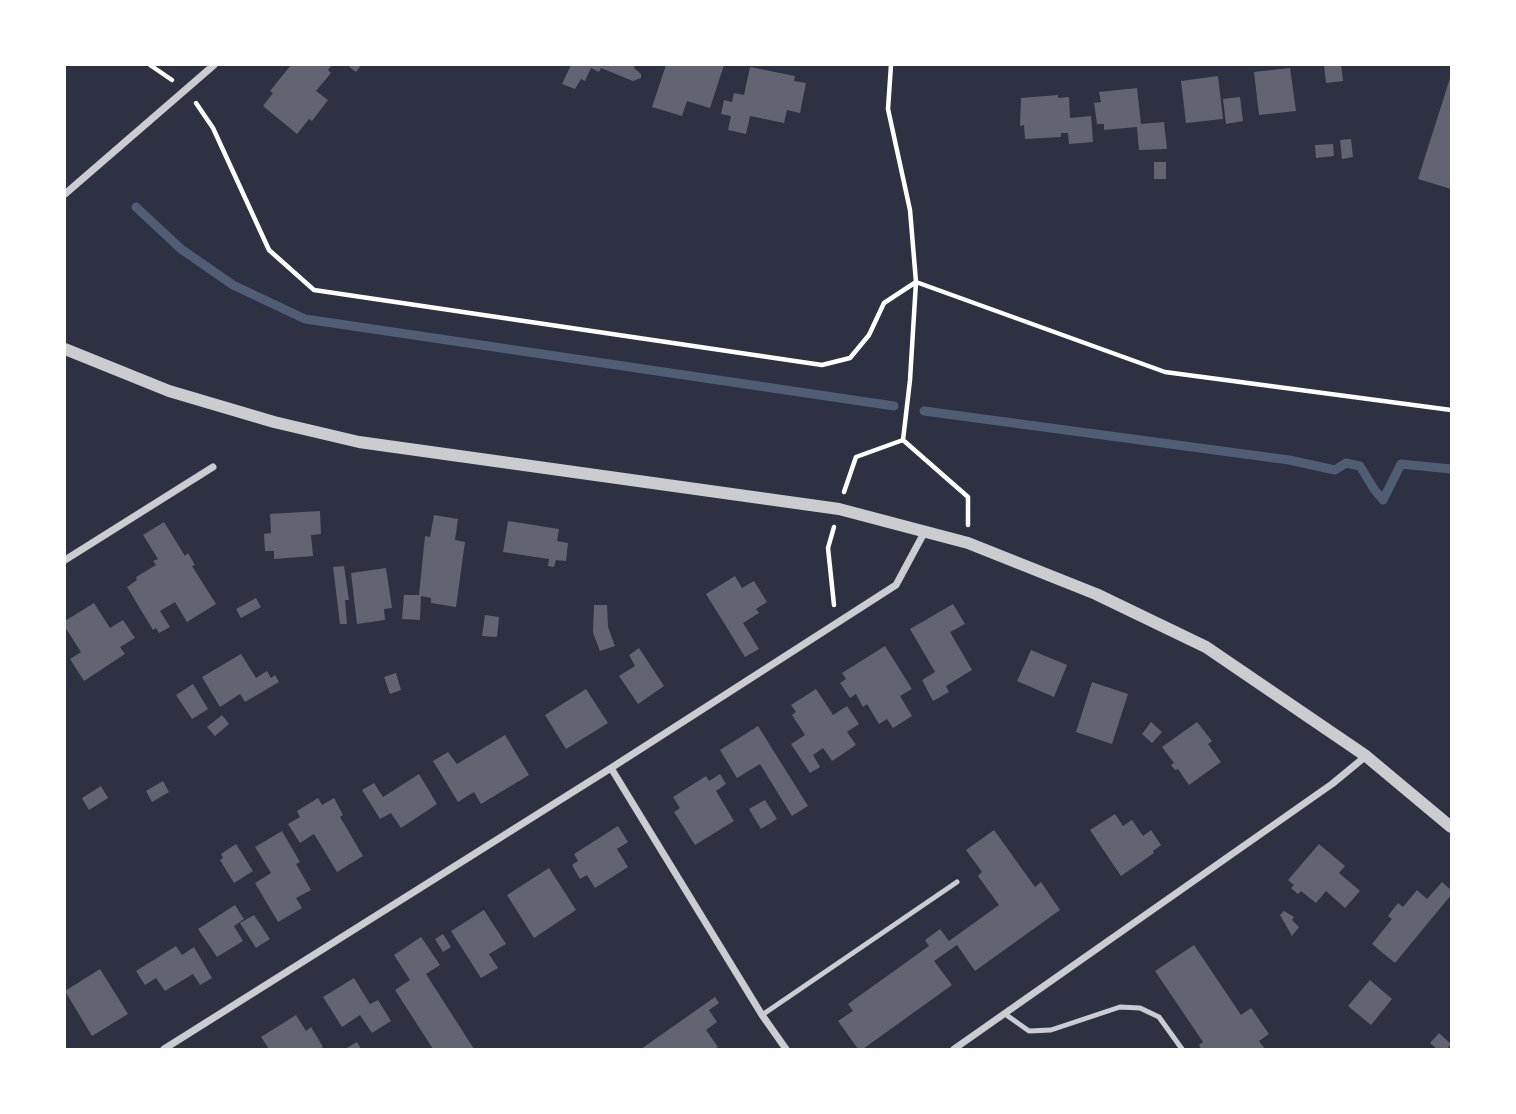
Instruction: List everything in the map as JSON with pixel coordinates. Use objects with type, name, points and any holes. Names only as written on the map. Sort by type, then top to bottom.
[{"type":"street","points":[[65,194],[214,65]]},
{"type":"street","points":[[65,349],[169,391],[274,422],[359,442],[839,509],[968,543],[1096,594],[1206,648],[1366,756],[1451,827]]},
{"type":"street","points":[[65,560],[213,467]]},
{"type":"street","points":[[164,1049],[896,585],[924,533]]},
{"type":"street","points":[[954,1049],[1332,784],[1366,756]]},
{"type":"street","points":[[611,768],[762,1015],[786,1049]]},
{"type":"lane","points":[[762,1015],[957,882]]},
{"type":"lane","points":[[1005,1014],[1029,1031],[1051,1030],[1120,1007],[1140,1008],[1159,1017],[1182,1049]]},
{"type":"path","points":[[150,65],[187,89],[213,128],[269,250],[314,290],[822,365],[850,358],[869,335],[884,303],[916,282]]},
{"type":"path","points":[[891,65],[888,110],[910,210],[916,282],[903,440]]},
{"type":"path","points":[[916,282],[1165,372],[1451,410]]},
{"type":"path","points":[[836,624],[828,548],[856,457],[903,440]]},
{"type":"path","points":[[903,440],[968,497],[968,543]]},
{"type":"building","points":[[291,65],[331,66],[328,70],[331,73],[316,91],[328,100],[312,121],[309,119],[297,134],[263,106],[273,93],[270,91]]},
{"type":"building","points":[[347,65],[361,65],[356,72]]},
{"type":"building","points":[[571,65],[635,65],[634,68],[641,74],[641,78],[633,81],[601,68],[599,72],[591,68],[585,81],[581,79],[575,89],[562,84]]},
{"type":"building","points":[[666,65],[724,65],[710,108],[687,101],[682,116],[652,107]]},
{"type":"building","points":[[1324,65],[1341,65],[1343,81],[1326,83]]},
{"type":"building","points":[[750,67],[795,76],[794,81],[806,83],[800,113],[787,110],[784,123],[750,116],[746,134],[728,130],[731,116],[721,114],[724,100],[732,102],[734,93],[744,95]]},
{"type":"building","points":[[1290,68],[1296,111],[1259,115],[1254,72]]},
{"type":"building","points":[[1451,75],[1451,189],[1418,179]]},
{"type":"building","points":[[1218,76],[1223,119],[1186,123],[1181,81]]},
{"type":"building","points":[[1137,88],[1141,124],[1164,122],[1167,149],[1139,150],[1137,127],[1104,130],[1104,124],[1097,124],[1094,103],[1101,102],[1099,92]]},
{"type":"building","points":[[1058,95],[1058,98],[1069,97],[1070,118],[1091,116],[1093,142],[1069,144],[1068,133],[1061,133],[1061,137],[1025,139],[1024,125],[1020,126],[1021,98]]},
{"type":"building","points":[[1240,97],[1243,121],[1226,124],[1223,99]]},
{"type":"building","points":[[1351,139],[1353,157],[1342,159],[1340,140]]},
{"type":"building","points":[[1333,144],[1334,156],[1316,158],[1315,145]]},
{"type":"building","points":[[1154,162],[1166,162],[1166,179],[1154,179]]},
{"type":"building","points":[[320,511],[321,534],[311,535],[313,556],[274,559],[274,551],[265,551],[264,534],[271,533],[270,514]]},
{"type":"building","points":[[434,515],[458,519],[455,540],[465,542],[456,607],[431,603],[431,598],[421,596],[420,620],[402,619],[404,595],[419,595],[425,536],[430,537]]},
{"type":"building","points":[[508,521],[559,529],[557,541],[568,543],[566,561],[556,560],[554,567],[548,566],[549,559],[503,552]]},
{"type":"building","points":[[164,522],[185,556],[188,553],[195,565],[192,566],[216,604],[187,622],[175,602],[160,611],[170,627],[159,633],[156,628],[153,630],[127,587],[137,580],[136,577],[156,565],[153,561],[158,559],[143,535]]},
{"type":"building","points":[[344,566],[349,600],[345,600],[347,624],[340,624],[333,567]]},
{"type":"building","points":[[386,568],[392,608],[384,609],[385,620],[357,624],[351,573]]},
{"type":"building","points":[[735,576],[742,588],[754,581],[767,602],[756,609],[759,613],[743,623],[759,649],[745,657],[706,594]]},
{"type":"building","points":[[256,598],[261,607],[241,618],[236,609]]},
{"type":"building","points":[[94,603],[110,628],[123,620],[135,638],[120,647],[125,654],[84,681],[70,659],[81,652],[65,627],[65,621]]},
{"type":"building","points":[[953,604],[965,624],[950,632],[972,670],[946,686],[949,692],[933,701],[922,680],[935,672],[910,629]]},
{"type":"building","points":[[594,605],[607,605],[608,627],[615,646],[600,651],[593,633]]},
{"type":"building","points":[[485,615],[499,617],[497,637],[482,636]]},
{"type":"building","points":[[885,646],[912,689],[900,696],[912,716],[893,728],[887,719],[879,724],[867,704],[863,707],[856,694],[850,698],[840,683],[846,679],[842,673]]},
{"type":"building","points":[[639,648],[664,686],[638,704],[619,676],[635,666],[629,655]]},
{"type":"building","points":[[1031,650],[1067,665],[1054,697],[1017,681]]},
{"type":"building","points":[[241,654],[256,678],[267,671],[271,678],[275,675],[279,682],[245,702],[240,694],[220,707],[202,677]]},
{"type":"building","points":[[396,673],[401,690],[390,694],[384,677]]},
{"type":"building","points":[[1092,682],[1128,694],[1112,744],[1076,732]]},
{"type":"building","points":[[193,684],[208,709],[192,719],[176,695]]},
{"type":"building","points":[[586,689],[608,723],[566,749],[545,715]]},
{"type":"building","points":[[816,689],[833,715],[847,706],[859,724],[847,732],[856,745],[832,761],[823,748],[813,755],[820,767],[810,773],[791,744],[805,735],[792,715],[796,712],[791,705]]},
{"type":"building","points":[[222,715],[229,724],[215,736],[207,727]]},
{"type":"building","points":[[1151,722],[1162,732],[1152,743],[1142,734]]},
{"type":"building","points":[[1197,722],[1212,741],[1208,744],[1221,762],[1189,785],[1178,769],[1175,770],[1171,765],[1174,763],[1162,747]]},
{"type":"building","points":[[758,726],[808,806],[792,816],[760,764],[737,778],[720,750]]},
{"type":"building","points":[[505,735],[529,775],[481,804],[474,792],[458,802],[433,761],[448,752],[457,764]]},
{"type":"building","points":[[419,774],[437,804],[401,828],[391,813],[380,819],[362,790],[374,783],[383,797]]},
{"type":"building","points":[[720,774],[726,784],[716,791],[734,821],[695,845],[674,812],[680,808],[673,797],[706,776],[709,781]]},
{"type":"building","points":[[163,781],[169,792],[152,802],[146,791]]},
{"type":"building","points":[[101,786],[108,798],[89,810],[82,798]]},
{"type":"building","points":[[318,798],[322,805],[334,798],[343,815],[340,817],[363,856],[337,872],[314,834],[300,843],[288,824],[300,817],[297,811]]},
{"type":"building","points":[[765,800],[777,819],[761,829],[749,809]]},
{"type":"building","points":[[1115,814],[1123,826],[1132,820],[1143,836],[1151,830],[1161,845],[1121,876],[1090,830]]},
{"type":"building","points":[[618,826],[628,842],[617,849],[628,867],[595,888],[587,875],[580,879],[572,865],[578,861],[574,854]]},
{"type":"building","points":[[994,830],[1035,887],[1041,882],[1060,910],[975,971],[957,945],[934,961],[952,985],[863,1049],[858,1049],[838,1021],[853,1011],[848,1004],[929,946],[925,940],[940,929],[949,941],[999,905],[978,876],[982,872],[966,850]]},
{"type":"building","points":[[282,831],[300,862],[296,864],[311,890],[296,898],[302,908],[278,922],[255,883],[271,873],[255,847]]},
{"type":"building","points":[[236,844],[253,871],[234,883],[220,860],[223,858],[221,854]]},
{"type":"building","points":[[1319,844],[1345,866],[1339,873],[1360,891],[1345,908],[1326,891],[1316,903],[1301,891],[1298,894],[1291,888],[1294,885],[1288,880]]},
{"type":"building","points":[[549,868],[576,910],[534,938],[507,895]]},
{"type":"building","points":[[1442,882],[1451,890],[1451,895],[1395,963],[1372,944],[1392,919],[1388,916],[1398,903],[1403,907],[1417,890],[1427,899]]},
{"type":"building","points":[[235,905],[244,919],[234,926],[243,941],[217,957],[198,929]]},
{"type":"building","points":[[484,910],[506,944],[489,954],[498,968],[481,978],[451,931]]},
{"type":"building","points":[[1284,911],[1294,917],[1292,920],[1299,927],[1292,936],[1280,915]]},
{"type":"building","points":[[254,915],[270,939],[256,948],[240,923]]},
{"type":"building","points":[[443,934],[451,947],[443,952],[435,939]]},
{"type":"building","points":[[421,937],[440,965],[426,974],[474,1049],[433,1049],[395,990],[410,980],[394,955]]},
{"type":"building","points":[[1194,945],[1241,1015],[1251,1008],[1269,1034],[1259,1041],[1265,1049],[1201,1049],[1199,1045],[1203,1042],[1155,971]]},
{"type":"building","points":[[176,946],[182,955],[194,947],[212,978],[200,985],[193,974],[165,991],[156,978],[145,985],[136,971]]},
{"type":"building","points":[[100,969],[128,1014],[92,1036],[65,991]]},
{"type":"building","points":[[354,978],[370,1004],[378,1000],[391,1021],[372,1033],[360,1015],[342,1027],[323,997]]},
{"type":"building","points":[[1370,980],[1392,999],[1371,1025],[1348,1006]]},
{"type":"building","points":[[715,997],[719,1003],[709,1010],[717,1022],[706,1030],[718,1047],[641,1049]]},
{"type":"building","points":[[296,1015],[306,1031],[311,1027],[323,1047],[269,1049],[261,1037]]},
{"type":"building","points":[[1439,1033],[1451,1044],[1447,1049],[1437,1049],[1430,1043]]},
{"type":"building","points":[[357,1042],[361,1049],[345,1049]]},
{"type":"waterway","points":[[136,207],[181,249],[233,285],[305,319],[894,406]]},
{"type":"waterway","points":[[924,411],[1289,460],[1335,470],[1346,463],[1360,466],[1383,500],[1401,464],[1451,469]]}]
